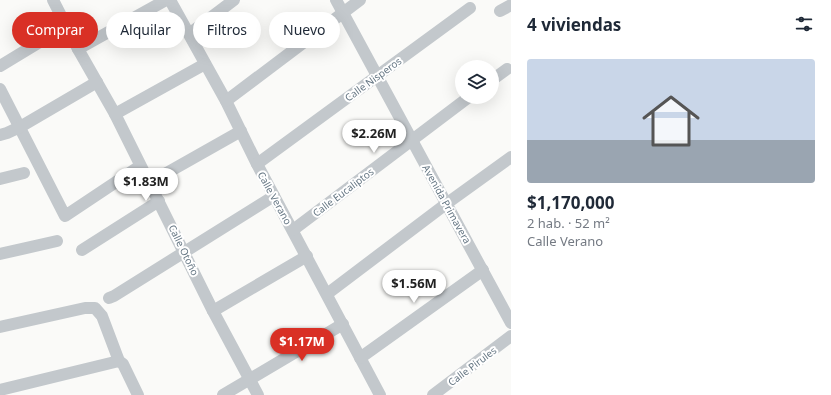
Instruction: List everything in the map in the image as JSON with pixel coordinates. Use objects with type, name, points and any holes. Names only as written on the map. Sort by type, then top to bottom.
[{"type":"street","name":"Calle Otoño","points":[[53,0],[59,12]]},
{"type":"street","points":[[78,50],[166,0]]},
{"type":"street","name":"Calle Verano","points":[[170,0],[226,101],[257,164],[380,395]]},
{"type":"street","points":[[189,34],[234,0]]},
{"type":"street","name":"Avenida Primavera","points":[[336,0],[511,323]]},
{"type":"street","points":[[226,101],[360,0]]},
{"type":"street","name":"Calle Nisperos","points":[[257,164],[470,8]]},
{"type":"street","points":[[0,66],[30,48]]},
{"type":"street","name":"Calle Otoño","points":[[78,50],[115,114],[140,166],[185,252],[213,311],[258,395]]},
{"type":"street","points":[[115,114],[205,64]]},
{"type":"street","points":[[499,75],[507,69]]},
{"type":"street","points":[[11,131],[97,82]]},
{"type":"street","points":[[0,89],[11,131],[65,216],[140,166]]},
{"type":"street","name":"Calle Eucaliptos","points":[[293,230],[460,104]]},
{"type":"street","points":[[149,183],[241,131]]},
{"type":"street","points":[[327,294],[511,157]]},
{"type":"street","points":[[0,179],[24,173]]},
{"type":"street","points":[[109,298],[274,196]]},
{"type":"street","points":[[82,250],[159,201]]},
{"type":"street","points":[[0,254],[57,241]]},
{"type":"street","points":[[213,311],[306,256]]},
{"type":"street","points":[[360,358],[483,270]]},
{"type":"street","points":[[0,327],[85,308],[95,308],[102,316],[119,361],[138,395]]},
{"type":"street","points":[[223,395],[343,324]]},
{"type":"street","name":"Calle Pirules","points":[[433,395],[511,336]]},
{"type":"street","points":[[0,390],[119,361]]}]
